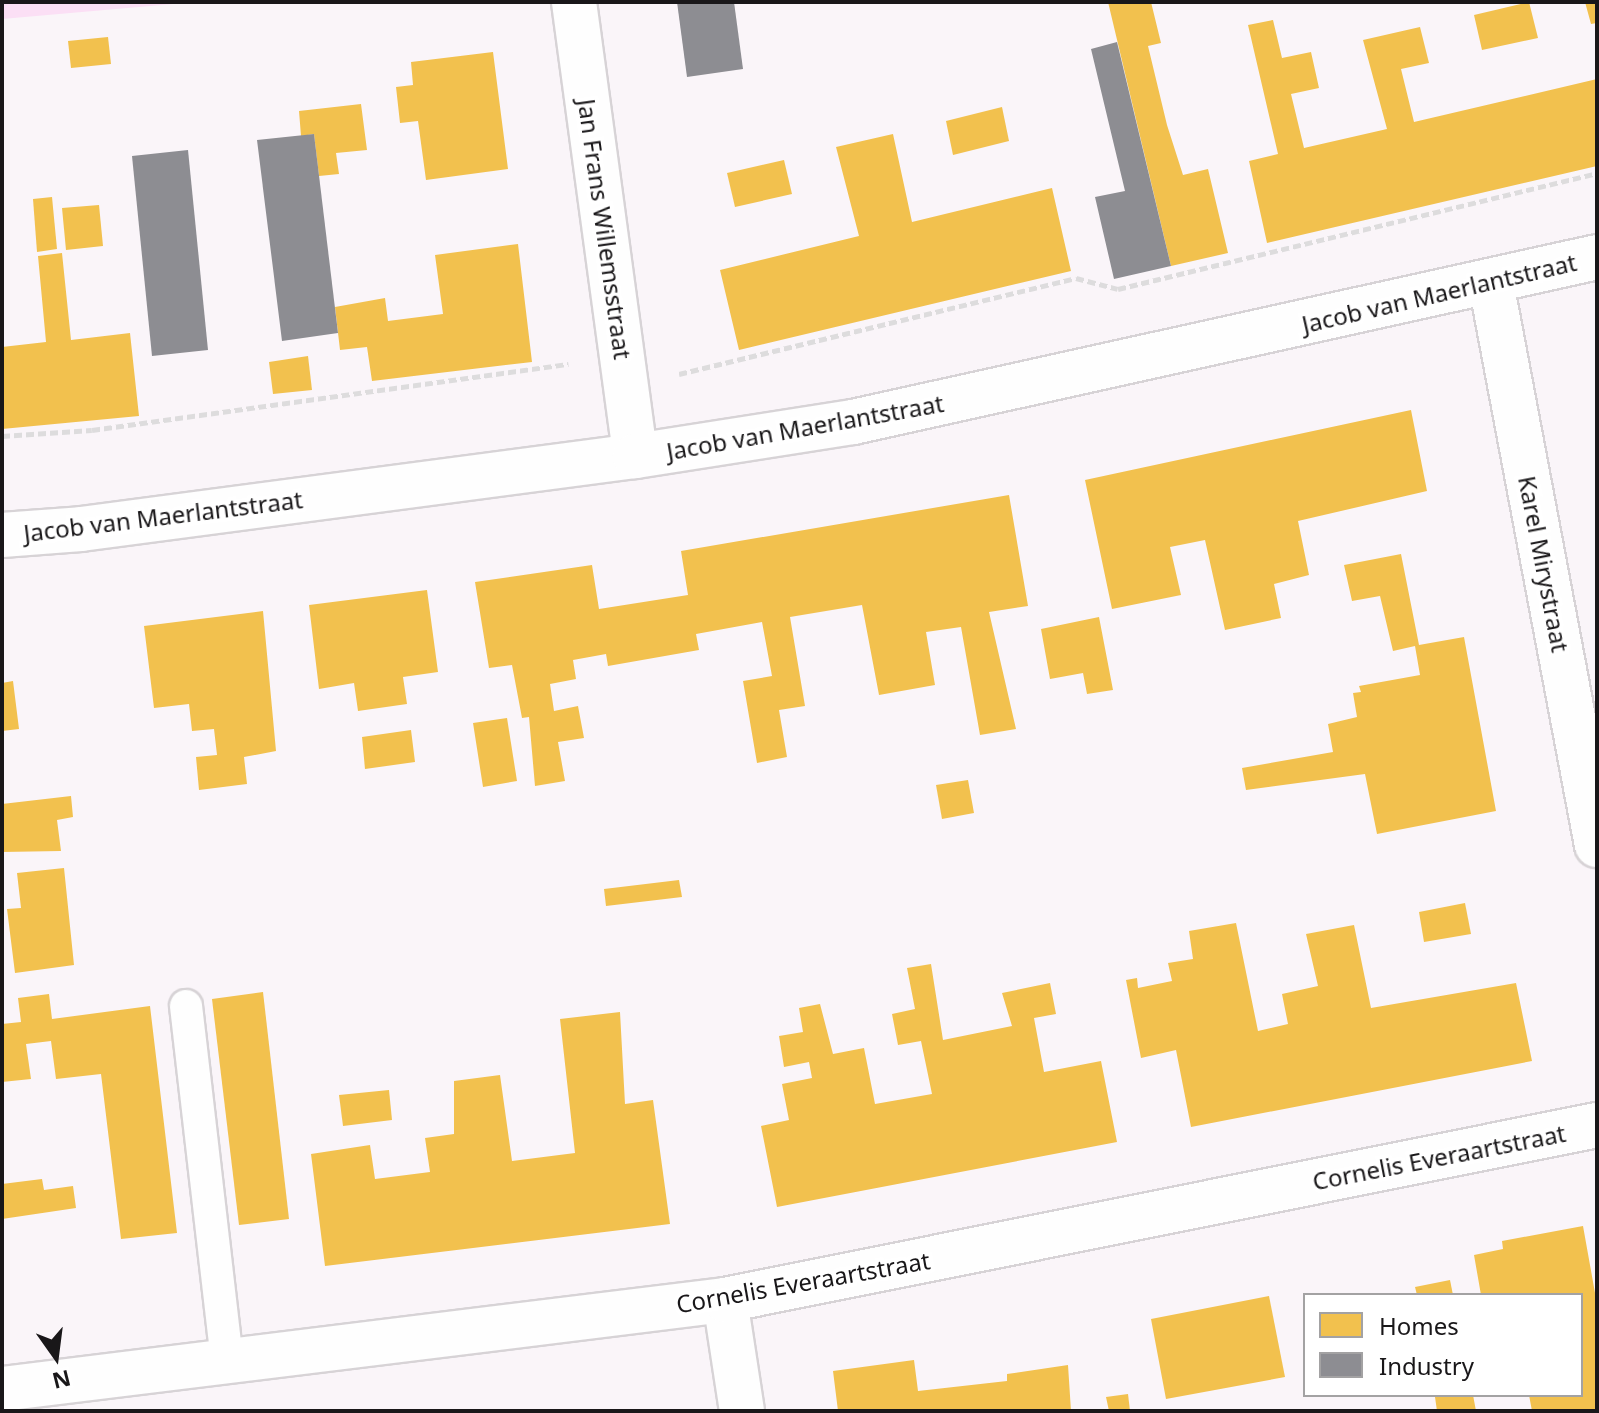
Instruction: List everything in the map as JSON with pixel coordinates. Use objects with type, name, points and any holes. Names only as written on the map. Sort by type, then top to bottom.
[{"type":"street","name":"Jan Frans Willemsstraat","points":[[574,2],[635,456]]},
{"type":"street","name":"Jacob van Maerlantstraat","points":[[2,535],[81,529],[635,456],[853,422],[1491,283],[1597,257]]},
{"type":"street","name":"Karel Mirystraat","points":[[1491,283],[1597,845]]},
{"type":"street","name":"Cornelis Everaartstraat","points":[[2,1389],[725,1300],[1597,1125]]},
{"type":"street","points":[[725,1300],[742,1411]]},
{"type":"lane","points":[[186,1006],[227,1361]]},
{"type":"path","points":[[2,436],[107,428],[622,357],[675,375],[1076,278],[1118,289],[1597,173]]},
{"type":"shaded area","points":[[2,2],[196,2],[2,19]]},
{"type":"building: Homes","points":[[1108,2],[1151,2],[1161,43],[1148,46],[1167,125],[1183,175],[1208,169],[1228,253],[1171,266]]},
{"type":"building: Homes","points":[[1529,2],[1538,38],[1482,50],[1474,15]]},
{"type":"building: Homes","points":[[1585,2],[1597,2],[1597,23],[1591,24]]},
{"type":"building: Homes","points":[[1273,20],[1282,58],[1311,52],[1319,88],[1291,94],[1304,148],[1387,129],[1363,40],[1420,27],[1429,63],[1401,69],[1414,122],[1597,79],[1597,166],[1267,243],[1249,161],[1278,154],[1248,25]]},
{"type":"building: Homes","points":[[108,37],[111,64],[71,68],[68,41]]},
{"type":"building: Homes","points":[[493,52],[508,169],[426,180],[418,121],[400,123],[396,87],[413,85],[411,62]]},
{"type":"building: Homes","points":[[361,104],[367,150],[336,153],[339,174],[319,176],[314,134],[301,136],[299,111]]},
{"type":"building: Homes","points":[[1002,107],[1009,141],[953,155],[946,121]]},
{"type":"building: Homes","points":[[893,134],[912,222],[1052,188],[1071,271],[739,350],[720,270],[859,236],[836,147]]},
{"type":"building: Homes","points":[[784,160],[792,194],[735,207],[727,173]]},
{"type":"building: Homes","points":[[52,197],[57,249],[37,252],[33,199]]},
{"type":"building: Homes","points":[[99,205],[103,246],[66,250],[62,208]]},
{"type":"building: Homes","points":[[518,244],[532,362],[372,381],[367,347],[340,350],[335,307],[385,298],[388,321],[443,314],[435,255]]},
{"type":"building: Homes","points":[[62,253],[71,340],[130,333],[139,416],[2,429],[2,347],[46,342],[38,256]]},
{"type":"building: Homes","points":[[308,356],[312,390],[273,394],[269,362]]},
{"type":"building: Homes","points":[[1411,410],[1427,491],[1298,521],[1309,575],[1274,584],[1281,618],[1225,630],[1205,540],[1170,547],[1181,595],[1112,609],[1085,480]]},
{"type":"building: Homes","points":[[1009,495],[1028,606],[989,612],[1016,729],[980,735],[961,627],[926,632],[935,685],[879,695],[862,605],[790,617],[805,706],[779,710],[787,757],[757,763],[743,681],[772,676],[762,622],[696,634],[699,650],[608,666],[606,654],[573,660],[576,679],[550,684],[554,711],[578,706],[584,738],[558,742],[565,781],[535,786],[529,717],[522,718],[512,665],[489,668],[475,582],[592,565],[599,609],[688,595],[681,551]]},
{"type":"building: Homes","points":[[1401,554],[1419,645],[1464,637],[1496,811],[1377,834],[1365,774],[1246,790],[1242,768],[1333,752],[1328,724],[1357,717],[1353,693],[1361,692],[1359,686],[1420,675],[1415,646],[1393,651],[1380,596],[1352,601],[1344,565]]},
{"type":"building: Homes","points":[[427,590],[438,672],[403,677],[407,704],[358,711],[354,683],[319,689],[309,605]]},
{"type":"building: Homes","points":[[263,611],[276,751],[244,757],[247,784],[199,790],[196,757],[217,755],[214,729],[192,731],[189,704],[154,708],[144,626]]},
{"type":"building: Homes","points":[[1099,617],[1113,690],[1087,694],[1083,673],[1050,679],[1041,629]]},
{"type":"building: Homes","points":[[13,681],[19,729],[2,731],[2,683]]},
{"type":"building: Homes","points":[[507,718],[517,781],[483,787],[473,723]]},
{"type":"building: Homes","points":[[411,730],[415,762],[365,769],[362,737]]},
{"type":"building: Homes","points":[[968,780],[974,813],[942,819],[936,785]]},
{"type":"building: Homes","points":[[71,796],[73,817],[57,820],[61,851],[2,852],[2,804]]},
{"type":"building: Homes","points":[[64,868],[74,965],[15,973],[7,909],[21,908],[17,873]]},
{"type":"building: Homes","points":[[679,880],[682,897],[606,906],[604,889]]},
{"type":"building: Homes","points":[[1465,903],[1471,934],[1424,942],[1419,912]]},
{"type":"building: Homes","points":[[1236,923],[1258,1031],[1288,1024],[1282,994],[1318,986],[1306,934],[1354,925],[1371,1008],[1516,983],[1532,1061],[1191,1127],[1176,1050],[1141,1058],[1126,980],[1137,978],[1138,988],[1172,981],[1168,963],[1193,959],[1189,931]]},
{"type":"building: Homes","points":[[931,964],[943,1040],[1012,1026],[1002,993],[1050,983],[1056,1014],[1034,1018],[1044,1072],[1101,1061],[1117,1142],[777,1207],[761,1126],[789,1120],[782,1084],[812,1078],[809,1062],[784,1067],[779,1036],[803,1032],[799,1008],[820,1004],[833,1054],[864,1048],[875,1104],[932,1094],[921,1041],[898,1045],[892,1014],[915,1009],[907,968]]},
{"type":"building: Homes","points":[[263,992],[289,1219],[239,1225],[212,999]]},
{"type":"building: Homes","points":[[49,994],[52,1019],[150,1006],[177,1233],[121,1239],[101,1074],[56,1079],[51,1041],[26,1044],[31,1079],[2,1082],[2,1024],[21,1022],[18,998]]},
{"type":"building: Homes","points":[[620,1012],[625,1104],[653,1100],[670,1224],[325,1266],[311,1154],[370,1145],[375,1179],[430,1172],[425,1138],[454,1134],[454,1081],[500,1075],[512,1161],[575,1153],[560,1019]]},
{"type":"building: Homes","points":[[389,1090],[392,1120],[343,1126],[339,1095]]},
{"type":"building: Homes","points":[[42,1179],[44,1190],[73,1186],[76,1208],[2,1219],[2,1184]]},
{"type":"building: Homes","points":[[1583,1226],[1597,1304],[1597,1411],[1532,1411],[1529,1397],[1583,1397],[1583,1293],[1481,1293],[1474,1255],[1503,1249],[1502,1241]]},
{"type":"building: Homes","points":[[1450,1280],[1453,1293],[1416,1293],[1415,1287]]},
{"type":"building: Homes","points":[[1269,1296],[1285,1377],[1166,1399],[1151,1319]]},
{"type":"building: Homes","points":[[914,1360],[918,1391],[1007,1381],[1007,1374],[1068,1365],[1071,1411],[838,1411],[833,1371]]},
{"type":"building: Homes","points":[[1128,1394],[1130,1411],[1109,1411],[1106,1397]]},
{"type":"building: Homes","points":[[1435,1397],[1473,1397],[1476,1411],[1437,1411]]},
{"type":"building: Industry","points":[[677,2],[734,2],[743,69],[687,77]]},
{"type":"building: Industry","points":[[1117,42],[1171,266],[1114,279],[1095,197],[1125,191],[1091,49]]},
{"type":"building: Industry","points":[[314,134],[338,333],[282,341],[257,140]]},
{"type":"building: Industry","points":[[188,150],[208,350],[152,356],[132,156]]}]
